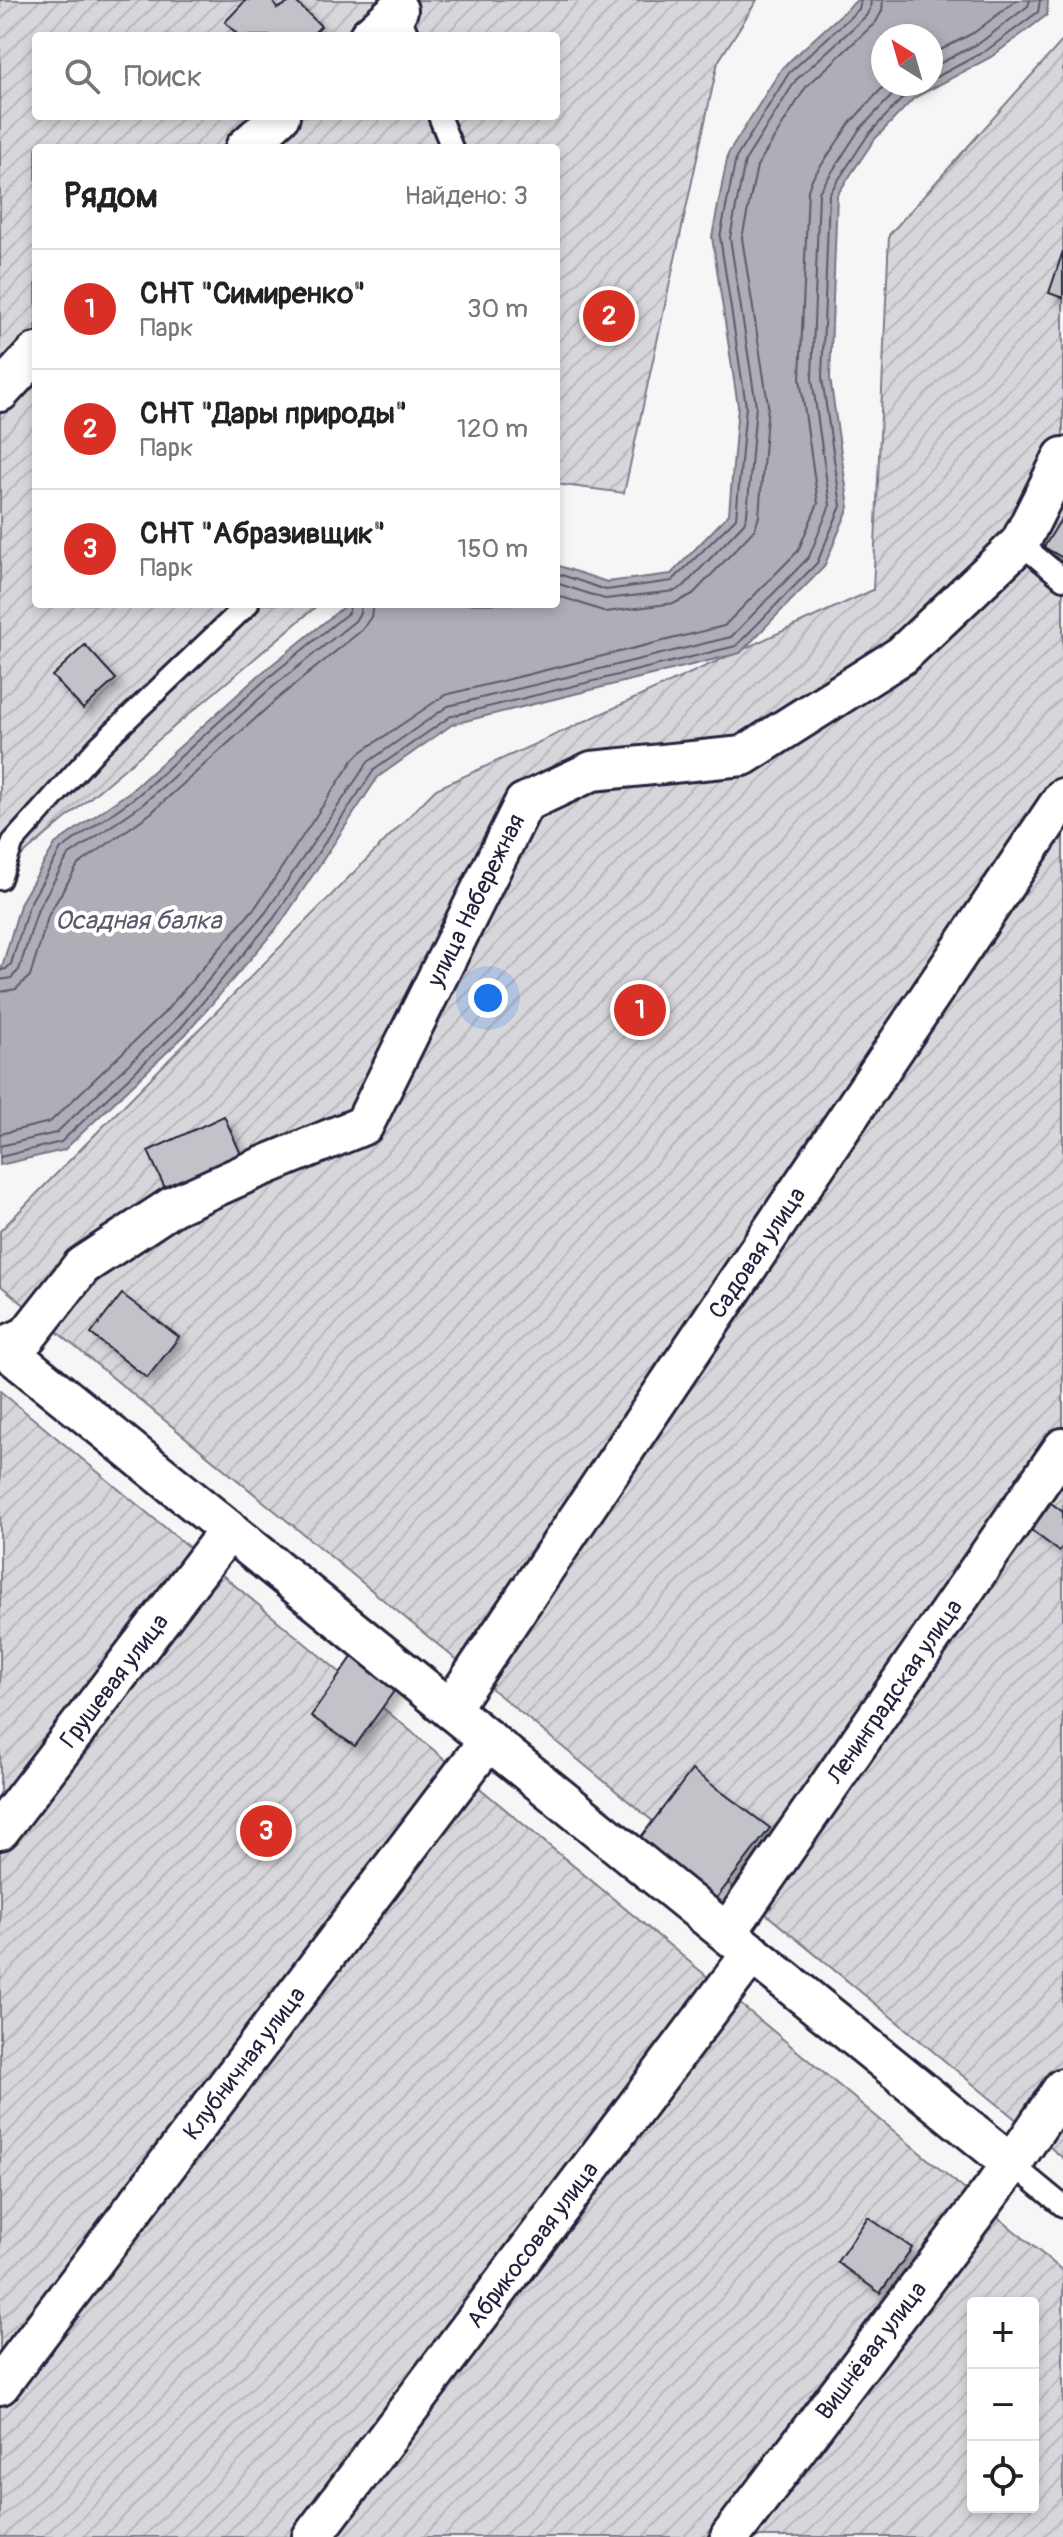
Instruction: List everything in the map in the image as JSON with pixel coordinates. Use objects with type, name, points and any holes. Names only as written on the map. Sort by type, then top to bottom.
[{"type":"street","points":[[375,32],[400,15]]},
{"type":"street","points":[[249,144],[276,120]]},
{"type":"street","points":[[0,392],[32,357]]},
{"type":"street","name":"улица Набережная","points":[[2,1348],[27,1336],[82,1266],[173,1206],[364,1125],[524,803],[592,771],[743,756],[902,655],[1020,543],[1063,457]]},
{"type":"street","name":"Садовая улица","points":[[450,1709],[1063,798]]},
{"type":"street","points":[[2,1348],[1012,2164]]},
{"type":"street","name":"Ленинградская улица","points":[[739,1943],[1063,1448]]},
{"type":"street","name":"Грушевая улица","points":[[0,1830],[229,1530]]},
{"type":"street","name":"Клубничная улица","points":[[0,2385],[489,1740]]},
{"type":"street","name":"Абрикосовая улица","points":[[312,2537],[739,1943]]},
{"type":"street","name":"Вишнёвая улица","points":[[730,2537],[1012,2164],[1063,2088]]},
{"type":"lane","points":[[441,120],[450,144]]},
{"type":"lane","points":[[1020,543],[1063,579]]},
{"type":"lane","points":[[0,879],[13,842],[100,745],[244,608]]},
{"type":"lane","points":[[1012,2164],[1063,2206]]},
{"type":"shaded area","points":[[0,0],[757,0],[718,62],[624,493],[560,485],[560,144],[32,144],[32,608],[314,608],[0,874]]},
{"type":"shaded area","points":[[1063,40],[1063,2158],[0,1285],[0,1231],[436,789],[873,590],[889,235]]},
{"type":"shaded area","points":[[0,1391],[1063,2271],[1063,2537],[0,2537]]},
{"type":"water","name":"Осадная балка","points":[[857,0],[1048,0],[1047,15],[991,57],[943,83],[943,24],[871,24],[871,96],[918,96],[874,140],[837,195],[830,378],[849,507],[824,567],[740,653],[453,724],[378,777],[281,923],[186,1034],[64,1150],[0,1165],[0,974],[21,902],[55,844],[132,790],[258,676],[342,608],[560,608],[560,566],[607,582],[671,574],[729,514],[738,406],[712,237],[728,154],[782,68]]},
{"type":"building","points":[[246,0],[272,0],[277,9],[294,0],[321,26],[315,32],[235,32],[225,22]]},
{"type":"building","points":[[1063,251],[1063,298],[1049,293]]},
{"type":"building","points":[[1063,516],[1063,558],[1044,547]]},
{"type":"building","points":[[85,645],[116,679],[83,709],[52,676]]},
{"type":"building","points":[[224,1116],[249,1172],[173,1206],[148,1151]]},
{"type":"building","points":[[122,1294],[179,1337],[147,1378],[91,1334]]},
{"type":"building","points":[[1051,1503],[1063,1512],[1063,1546],[1059,1551],[1031,1530]]},
{"type":"building","points":[[355,1653],[399,1684],[355,1746],[311,1716]]},
{"type":"building","points":[[692,1770],[770,1828],[715,1900],[637,1842]]},
{"type":"building","points":[[868,2217],[912,2248],[880,2293],[837,2262]]},
{"type":"place","name":"СНТ \"Дары природы\"","points":[[609,316]]},
{"type":"place","name":"СНТ \"Симиренко\"","points":[[640,1010]]},
{"type":"place","name":"СНТ \"Абразивщик\"","points":[[266,1831]]}]
